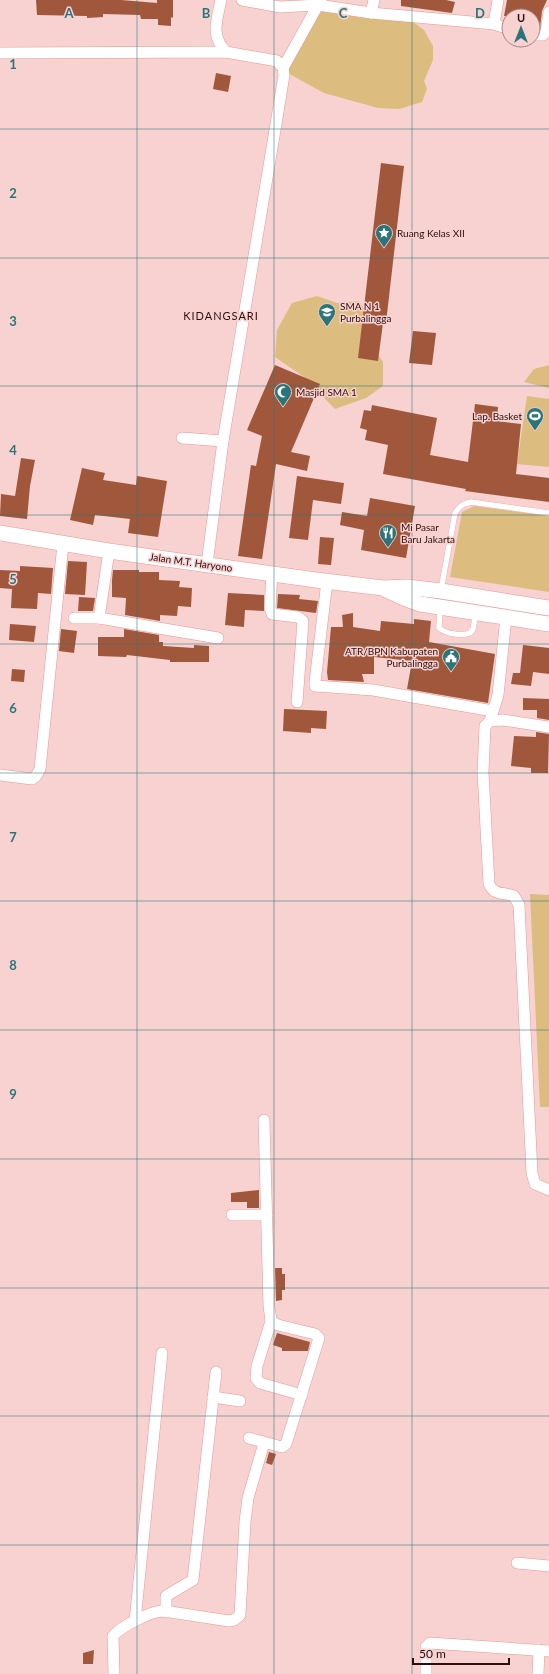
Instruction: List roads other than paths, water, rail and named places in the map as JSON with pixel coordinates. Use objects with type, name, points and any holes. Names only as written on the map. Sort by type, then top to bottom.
[{"type":"main road","name":"Jalan M.T. Haryono","points":[[0,533],[109,551],[327,581],[383,588],[407,587],[441,591],[549,608]]},
{"type":"main road","name":"Jalan M.T. Haryono","points":[[383,588],[420,604],[549,624]]},
{"type":"street","points":[[221,0],[216,37],[219,45],[226,52]]},
{"type":"street","points":[[242,0],[280,7],[320,3],[371,13],[501,26]]},
{"type":"street","points":[[371,13],[374,0]]},
{"type":"street","points":[[494,24],[498,0]]},
{"type":"street","points":[[283,68],[320,3]]},
{"type":"street","points":[[541,35],[546,32],[549,12]]},
{"type":"street","points":[[0,53],[226,52],[277,61],[283,68],[284,75],[223,441],[207,564]]},
{"type":"street","points":[[182,438],[223,441]]},
{"type":"street","points":[[0,774],[32,779],[36,776],[40,769],[63,544]]},
{"type":"street","points":[[99,618],[109,551]]},
{"type":"street","points":[[272,573],[270,612],[274,615],[298,617],[303,621],[297,702]]},
{"type":"street","points":[[327,581],[315,686],[373,690],[503,720],[549,727]]},
{"type":"street","points":[[506,617],[498,695],[491,716],[485,726],[484,772],[489,884],[495,892],[514,896],[519,905],[533,1179],[536,1184],[549,1190]]},
{"type":"street","points":[[74,618],[99,618],[218,638]]},
{"type":"street","points":[[264,1120],[269,1306],[271,1321],[256,1378],[260,1383],[302,1395]]},
{"type":"street","points":[[232,1215],[267,1215]]},
{"type":"street","points":[[249,1438],[282,1447],[286,1444],[319,1338],[318,1335],[278,1325],[271,1321]]},
{"type":"street","points":[[135,1622],[162,1353]]},
{"type":"street","points":[[166,1612],[166,1596],[193,1580],[216,1372]]},
{"type":"street","points":[[213,1397],[240,1401]]},
{"type":"street","points":[[114,1674],[113,1636],[135,1622],[155,1612],[166,1612],[228,1621],[234,1620],[240,1615],[245,1522],[248,1498],[264,1443]]},
{"type":"street","points":[[517,1563],[549,1566]]},
{"type":"street","points":[[426,1674],[426,1647],[430,1643],[544,1650],[538,1674]]},
{"type":"lane","points":[[441,591],[455,513],[459,506],[464,503],[471,502],[549,513]]},
{"type":"lane","points":[[441,607],[439,628],[443,631],[466,635],[473,629],[476,612]]},
{"type":"place","name":"Ruang Kelas XII","points":[[384,248]]},
{"type":"place","name":"SMA N 1 Purbalingga","points":[[327,327]]},
{"type":"place","name":"Masjid SMA 1","points":[[283,407]]},
{"type":"place","name":"Lap. Basket","points":[[535,431]]},
{"type":"place","name":"Mi Pasar Baru Jakarta","points":[[388,548]]},
{"type":"place","name":"ATR/BPN Kabupaten Purbalingga","points":[[451,672]]},
{"type":"district","name":"KIDANGSARI","points":[[221,316]]}]
